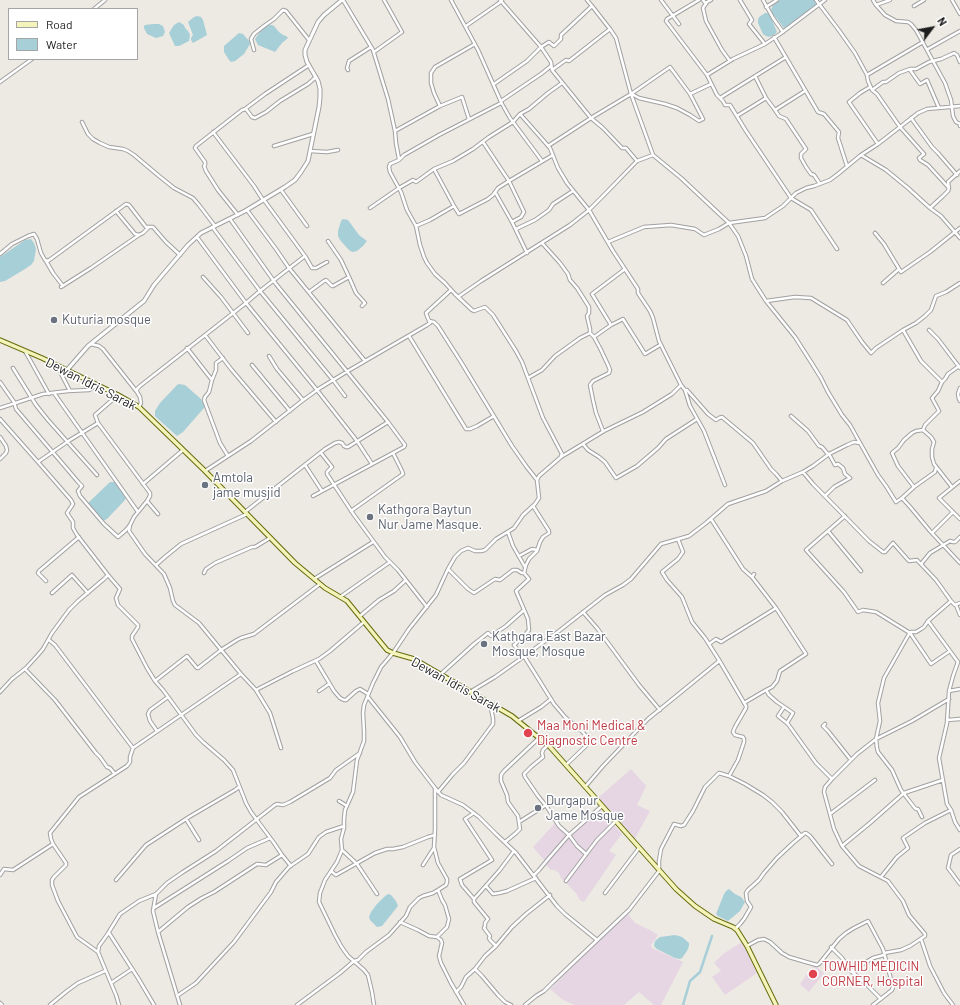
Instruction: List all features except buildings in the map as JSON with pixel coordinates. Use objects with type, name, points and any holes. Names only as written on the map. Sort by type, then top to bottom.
[{"type":"main road","name":"Dewan Idris Sarak","points":[[0,340],[57,365],[139,407],[183,449],[295,563],[320,584],[347,601],[387,650],[393,654],[414,659],[512,716],[548,745],[676,889],[695,906],[714,919],[736,928]]},
{"type":"main road","points":[[736,928],[747,946],[776,1005]]},
{"type":"street","points":[[95,8],[105,0]]},
{"type":"street","points":[[67,370],[91,344],[144,301],[154,285],[197,236],[238,215],[281,190],[295,180],[301,172],[308,161],[320,97],[320,89],[316,76],[309,66],[305,55],[305,50],[318,22],[343,0],[374,52],[388,99],[395,131],[399,160]]},
{"type":"street","points":[[374,52],[402,32],[384,0]]},
{"type":"street","points":[[451,0],[466,26],[501,102],[510,118],[542,161]]},
{"type":"street","points":[[587,0],[616,38],[631,94],[653,155],[681,178],[729,223],[738,236],[746,256],[752,279],[766,301],[795,337],[807,355],[837,408],[853,430],[878,475],[896,502],[935,472],[936,467]]},
{"type":"street","points":[[661,0],[679,24]]},
{"type":"street","points":[[699,0],[666,21],[707,75],[720,98],[725,104],[730,104],[746,131],[791,198],[810,210],[837,249]]},
{"type":"street","points":[[703,0],[706,4]]},
{"type":"street","points":[[711,0],[703,8],[708,25],[730,61]]},
{"type":"street","points":[[740,0],[752,20],[749,24],[765,44]]},
{"type":"street","points":[[763,0],[782,32]]},
{"type":"street","points":[[766,6],[777,0]]},
{"type":"street","points":[[816,0],[855,53],[867,75],[871,88],[877,94],[900,127],[924,154],[919,158],[920,160],[928,165],[949,188]]},
{"type":"street","points":[[707,75],[730,61],[765,44],[825,0]]},
{"type":"street","points":[[873,0],[885,15],[896,21],[903,21],[912,24],[945,83],[952,106],[953,116],[960,126]]},
{"type":"street","points":[[876,5],[890,0]]},
{"type":"street","points":[[914,6],[924,0]]},
{"type":"street","points":[[952,0],[960,14]]},
{"type":"street","points":[[466,26],[501,1],[541,47],[551,62],[552,70],[591,118],[622,148],[626,148],[637,161]]},
{"type":"street","points":[[494,84],[527,61],[541,47],[549,42],[554,46],[561,39],[561,35],[592,6]]},
{"type":"street","points":[[254,50],[251,39],[254,34],[283,10],[286,11],[310,41]]},
{"type":"street","points":[[552,70],[566,60],[570,61],[610,29]]},
{"type":"street","points":[[927,49],[960,31]]},
{"type":"street","points":[[774,38],[818,112],[824,114],[839,132],[838,138],[847,166]]},
{"type":"street","points":[[867,75],[923,42]]},
{"type":"street","points":[[440,106],[433,87],[431,77],[432,73],[436,67],[475,44]]},
{"type":"street","points":[[348,70],[347,68],[349,61],[371,47]]},
{"type":"street","points":[[878,144],[849,102],[860,93],[886,82],[899,73],[916,69],[929,62],[933,62],[954,53],[957,55],[960,53]]},
{"type":"street","points":[[957,55],[960,62]]},
{"type":"street","points":[[720,98],[786,57]]},
{"type":"street","points":[[0,82],[31,60]]},
{"type":"street","points":[[238,215],[210,179],[204,166],[205,162],[195,148],[213,132],[244,109],[309,66]]},
{"type":"street","points":[[552,66],[501,102],[404,155],[399,160],[390,164],[389,167],[407,210],[416,226],[420,245],[427,264],[435,274],[445,282],[451,290],[472,310],[484,307],[487,308],[522,362],[543,418],[562,454],[561,457]]},
{"type":"street","points":[[548,146],[631,94],[670,67],[690,94],[703,119],[699,121],[677,108],[639,98],[631,94]]},
{"type":"street","points":[[910,70],[920,84],[927,80],[939,108]]},
{"type":"street","points":[[244,109],[255,118],[308,84],[316,76]]},
{"type":"street","points":[[756,76],[766,98],[780,116],[786,119],[806,149],[801,154],[801,158],[806,167],[820,184]]},
{"type":"street","points":[[370,208],[399,188],[413,180],[416,182],[434,169],[453,161],[484,142],[488,137],[513,122],[520,114],[533,106],[562,83]]},
{"type":"street","points":[[690,94],[711,84]]},
{"type":"street","points":[[775,110],[805,91]]},
{"type":"street","points":[[395,131],[440,106],[462,97],[469,119]]},
{"type":"street","points":[[737,116],[766,98]]},
{"type":"street","points":[[608,242],[644,227],[671,225],[695,229],[704,235],[729,223],[764,218],[783,206],[801,190],[830,180],[918,113],[927,109],[960,106]]},
{"type":"street","points":[[520,114],[548,146],[567,183],[589,210],[638,289],[638,294],[653,318],[658,341],[681,385],[708,414],[716,420],[722,417],[754,443],[771,469],[782,481]]},
{"type":"street","points":[[911,118],[932,147],[956,175]]},
{"type":"street","points":[[82,122],[88,134],[93,139],[109,147],[123,149],[134,154],[174,188],[192,198],[199,205],[228,249],[260,291],[345,396]]},
{"type":"street","points":[[213,132],[305,256],[312,268],[316,268],[327,262]]},
{"type":"street","points":[[274,146],[313,134]]},
{"type":"street","points":[[484,142],[509,181],[524,212],[522,217],[512,222]]},
{"type":"street","points":[[310,151],[327,152],[338,150]]},
{"type":"street","points":[[434,169],[459,214],[488,199],[498,188],[553,155]]},
{"type":"street","points":[[458,297],[570,225],[589,210],[637,161],[653,155]]},
{"type":"street","points":[[861,155],[886,170],[908,188],[941,216],[960,238]]},
{"type":"street","points":[[930,208],[948,191],[948,182],[960,171]]},
{"type":"street","points":[[281,190],[307,226]]},
{"type":"street","points":[[516,229],[535,220],[549,210],[553,204],[573,190]]},
{"type":"street","points":[[495,192],[516,229],[526,252]]},
{"type":"street","points":[[46,261],[126,204],[129,205],[146,228],[148,228]]},
{"type":"street","points":[[416,226],[430,220],[454,206]]},
{"type":"street","points":[[247,210],[289,268],[365,361]]},
{"type":"street","points":[[116,211],[135,234],[139,235]]},
{"type":"street","points":[[230,219],[273,281],[348,371],[405,446],[312,496]]},
{"type":"street","points":[[0,254],[12,244],[34,234],[41,253],[62,286],[91,268],[148,228],[153,227],[180,255]]},
{"type":"street","points":[[875,233],[902,272],[960,228]]},
{"type":"street","points":[[197,236],[246,304],[318,390],[357,441],[372,464]]},
{"type":"street","points":[[328,241],[341,260],[356,293],[365,303],[362,306]]},
{"type":"street","points":[[542,243],[560,263],[589,307],[589,313],[587,316],[590,333],[594,337],[610,370],[609,373],[593,381],[590,385],[592,400],[604,431]]},
{"type":"street","points":[[137,392],[140,386],[305,256]]},
{"type":"street","points":[[611,325],[592,294],[625,269]]},
{"type":"street","points":[[883,283],[900,269]]},
{"type":"street","points":[[203,277],[234,313],[248,333]]},
{"type":"street","points":[[309,292],[326,280],[333,286],[349,277]]},
{"type":"street","points":[[766,301],[795,297],[811,298],[847,320],[871,353],[876,348],[925,316],[930,310],[936,296],[946,292],[960,283]]},
{"type":"street","points":[[374,1005],[368,975],[354,962],[341,946],[319,902],[320,893],[325,880],[340,857],[342,850],[341,840],[345,810],[354,792],[357,760],[364,741],[364,705],[381,668],[436,595],[455,557],[467,548],[474,551],[483,551],[496,539],[514,528],[523,515],[539,498],[537,480],[515,451],[438,326],[434,322],[430,321],[426,313],[451,290]]},
{"type":"street","points":[[594,337],[611,325],[623,319],[646,354],[660,345]]},
{"type":"street","points":[[205,471],[251,441],[303,400],[333,380],[409,336],[430,323],[430,321]]},
{"type":"street","points":[[903,330],[921,361],[942,382]]},
{"type":"street","points":[[924,430],[925,425],[940,411],[932,398],[948,374],[959,367],[938,339],[929,330]]},
{"type":"street","points":[[528,378],[542,370],[555,356],[590,333]]},
{"type":"street","points":[[205,335],[222,358],[276,422]]},
{"type":"street","points":[[409,336],[466,429],[477,426],[494,416]]},
{"type":"street","points":[[91,344],[99,346],[103,349],[137,392],[141,403],[139,407]]},
{"type":"street","points":[[187,348],[212,380]]},
{"type":"street","points":[[25,351],[49,394]]},
{"type":"street","points":[[269,356],[277,369],[303,400]]},
{"type":"street","points":[[222,358],[216,363],[216,370],[204,400],[220,443],[228,456]]},
{"type":"street","points":[[57,365],[70,391]]},
{"type":"street","points":[[252,365],[290,411]]},
{"type":"street","points":[[13,368],[48,420],[97,476]]},
{"type":"street","points":[[0,382],[16,409],[82,486],[78,491],[80,496],[104,524],[118,536],[127,531],[138,512],[150,496],[150,493],[98,423],[94,415],[118,395]]},
{"type":"street","points":[[0,408],[49,394],[89,390],[97,385]]},
{"type":"street","points":[[537,480],[539,476],[561,457],[604,431],[643,412],[672,394],[681,385]]},
{"type":"street","points":[[960,388],[958,399],[960,401]]},
{"type":"street","points":[[685,390],[690,406],[704,431],[725,485]]},
{"type":"street","points":[[54,393],[138,512]]},
{"type":"street","points":[[791,416],[808,431],[819,446],[822,447],[828,454],[835,465],[838,464],[843,468],[845,474],[850,478],[834,486],[825,496]]},
{"type":"street","points":[[0,419],[68,496],[73,504],[67,513],[73,522],[73,528],[120,589],[116,598],[118,605],[138,625],[132,639],[147,668],[155,681],[200,738],[233,770],[251,812],[282,856],[291,866]]},
{"type":"street","points":[[582,444],[588,450],[599,456],[616,478],[638,466],[666,439],[697,419]]},
{"type":"street","points":[[156,565],[181,544],[246,513],[305,465],[337,442],[340,442],[346,447],[388,422]]},
{"type":"street","points":[[38,462],[98,423]]},
{"type":"street","points":[[924,430],[934,442],[932,448],[933,461],[952,487]]},
{"type":"street","points":[[914,488],[898,466],[892,453],[912,433],[924,430]]},
{"type":"street","points":[[0,437],[7,450],[0,459]]},
{"type":"street","points":[[470,692],[524,657],[605,595],[631,579],[661,544],[689,536],[728,504],[766,491],[782,481],[804,472],[828,454],[850,443],[860,442]]},
{"type":"street","points":[[143,484],[183,449]]},
{"type":"street","points":[[321,453],[332,467],[327,474],[350,511],[373,542],[398,570],[427,607]]},
{"type":"street","points":[[350,511],[403,474],[393,453]]},
{"type":"street","points":[[305,465],[322,491]]},
{"type":"street","points":[[804,472],[869,541],[883,552],[885,552],[893,543],[909,561],[917,560],[936,580],[955,605],[960,603]]},
{"type":"street","points":[[960,481],[939,498],[960,519]]},
{"type":"street","points":[[902,498],[960,563]]},
{"type":"street","points":[[147,501],[158,514]]},
{"type":"street","points":[[524,573],[529,559],[537,550],[543,537],[549,531],[532,506]]},
{"type":"street","points":[[932,533],[953,512]]},
{"type":"street","points":[[845,516],[806,550],[844,592],[858,612],[863,610],[881,614],[910,633],[931,664],[950,651]]},
{"type":"street","points":[[711,519],[742,569],[753,576],[806,654],[780,671],[777,681],[772,687],[744,703]]},
{"type":"street","points":[[127,531],[144,554],[164,574],[170,588],[173,601],[176,605],[199,623],[256,690],[270,713],[281,748]]},
{"type":"street","points":[[828,531],[861,571]]},
{"type":"street","points":[[508,532],[513,546],[526,567]]},
{"type":"street","points":[[46,581],[38,573],[39,571],[79,537]]},
{"type":"street","points":[[204,573],[206,569],[215,563],[255,547],[270,538]]},
{"type":"street","points":[[921,564],[930,553],[950,541],[955,542],[960,538]]},
{"type":"street","points":[[678,539],[683,552],[678,559],[662,572],[682,598],[692,622],[709,644],[746,708],[733,732],[735,735],[743,737],[744,742],[729,776]]},
{"type":"street","points":[[314,579],[373,542]]},
{"type":"street","points":[[519,556],[532,549],[537,550]]},
{"type":"street","points":[[340,597],[390,562]]},
{"type":"street","points":[[448,570],[474,593],[494,580],[500,580],[513,570],[524,573],[529,579],[516,591],[528,619],[529,630],[514,645],[524,657],[550,699],[561,712],[591,741],[566,765]]},
{"type":"street","points":[[52,593],[72,575],[88,593]]},
{"type":"street","points":[[0,692],[44,649],[52,633],[69,610],[108,575]]},
{"type":"street","points":[[360,616],[379,600],[394,591],[406,580]]},
{"type":"street","points":[[155,681],[187,656],[196,668],[241,638],[254,634],[320,584]]},
{"type":"street","points":[[922,817],[918,809],[915,809],[904,793],[892,770],[878,752],[876,739],[880,721],[878,703],[884,678],[909,634],[924,627],[928,621],[951,601]]},
{"type":"street","points":[[956,604],[960,615]]},
{"type":"street","points":[[709,644],[716,639],[721,642],[776,608]]},
{"type":"street","points":[[441,675],[488,633],[491,636],[506,626],[524,610]]},
{"type":"street","points":[[583,612],[660,710]]},
{"type":"street","points":[[256,690],[316,661],[330,651],[364,621]]},
{"type":"street","points":[[928,621],[959,661],[949,691],[947,720],[939,758],[947,804],[960,830]]},
{"type":"street","points":[[49,640],[97,699],[133,748]]},
{"type":"street","points":[[585,786],[619,748],[648,719],[719,660]]},
{"type":"street","points":[[316,661],[329,684],[340,698],[346,700],[360,689],[368,696],[400,737],[415,762],[438,792],[474,813],[514,851],[550,895],[557,906],[597,940]]},
{"type":"street","points":[[25,669],[55,700],[107,767],[114,773]]},
{"type":"street","points":[[98,952],[77,937],[58,901],[52,885],[52,880],[66,865],[66,863],[53,844],[50,833],[79,797],[127,766],[130,762],[133,748],[241,674]]},
{"type":"street","points":[[318,691],[329,684]]},
{"type":"street","points":[[949,691],[960,689]]},
{"type":"street","points":[[766,690],[769,695],[793,713],[787,723]]},
{"type":"street","points":[[157,731],[150,722],[148,714],[150,710],[168,697]]},
{"type":"street","points":[[518,721],[541,707],[550,699]]},
{"type":"street","points":[[851,971],[873,958],[904,949],[921,939],[925,936],[925,934],[909,915],[903,901],[888,881],[859,866],[842,846],[834,829],[824,792],[825,787],[856,754],[876,739],[912,721],[949,699]]},
{"type":"street","points":[[438,792],[464,763],[493,724],[490,703]]},
{"type":"street","points":[[784,707],[778,716],[787,723],[816,763],[832,779]]},
{"type":"street","points":[[947,720],[960,719]]},
{"type":"street","points":[[825,724],[823,726],[852,760]]},
{"type":"street","points":[[505,842],[520,829],[518,816],[508,802],[507,795],[501,781],[501,776],[504,771],[539,738]]},
{"type":"street","points":[[548,745],[543,750],[543,757],[524,774],[525,777],[546,805],[559,826],[586,854]]},
{"type":"street","points":[[119,1005],[98,952],[99,946],[109,933],[120,914],[139,901],[156,894],[167,883],[216,851],[277,804],[283,805],[290,802],[330,778],[336,770],[360,752]]},
{"type":"street","points":[[524,1005],[544,991],[629,910],[659,871],[661,849],[674,824],[683,826],[694,811],[705,786],[719,773],[745,784],[763,795],[782,812],[800,835],[802,835]]},
{"type":"street","points":[[830,814],[875,780]]},
{"type":"street","points":[[842,846],[904,793],[943,780]]},
{"type":"street","points":[[116,880],[146,845],[239,787]]},
{"type":"street","points":[[298,1005],[389,935],[406,916],[410,907],[419,898],[433,893],[446,885],[448,882],[438,863],[434,847],[435,788]]},
{"type":"street","points":[[339,801],[347,806]]},
{"type":"street","points":[[519,822],[546,805]]},
{"type":"street","points":[[534,875],[569,836],[602,806]]},
{"type":"street","points":[[880,877],[897,856],[908,848],[903,838],[925,823],[951,810]]},
{"type":"street","points":[[474,813],[465,820],[492,860],[460,879],[462,885],[488,919],[484,922],[484,928],[490,936],[490,940],[496,946]]},
{"type":"street","points":[[186,819],[199,840]]},
{"type":"street","points":[[566,881],[596,840],[616,821]]},
{"type":"street","points":[[177,996],[196,982],[234,942],[271,892],[276,882],[291,866],[308,854],[319,837],[326,832],[344,826]]},
{"type":"street","points":[[736,928],[744,919],[751,907],[747,901],[746,894],[748,890],[759,880],[777,858],[802,835],[806,833],[810,836],[832,864]]},
{"type":"street","points":[[331,871],[336,875],[375,853],[387,849],[403,847],[428,837],[435,836]]},
{"type":"street","points":[[154,908],[247,848],[270,838]]},
{"type":"street","points":[[0,875],[4,869],[13,870],[53,844]]},
{"type":"street","points":[[423,865],[434,847]]},
{"type":"street","points":[[605,893],[639,848]]},
{"type":"street","points":[[960,849],[951,855],[948,868],[960,884]]},
{"type":"street","points":[[342,850],[357,864],[377,894]]},
{"type":"street","points":[[474,899],[500,870],[514,851]]},
{"type":"street","points":[[158,932],[188,907],[257,864],[266,865],[282,856]]},
{"type":"street","points":[[486,886],[493,894],[499,894],[536,878]]},
{"type":"street","points":[[437,937],[447,927],[449,919],[445,905],[438,890]]},
{"type":"street","points":[[156,894],[153,911],[180,1005]]},
{"type":"street","points":[[456,992],[461,987],[466,977],[518,921],[550,895]]},
{"type":"street","points":[[747,946],[758,940],[764,939],[789,957],[815,965],[818,964],[831,947],[846,933],[868,921],[880,943],[893,987],[892,990],[873,1005]]},
{"type":"street","points":[[400,922],[441,940],[442,943],[438,956],[464,1005]]},
{"type":"street","points":[[109,933],[154,1005]]},
{"type":"street","points":[[921,939],[930,966],[952,1005]]},
{"type":"street","points":[[831,947],[842,958],[851,971],[881,999]]},
{"type":"street","points":[[111,983],[132,969]]},
{"type":"street","points":[[474,969],[505,1002],[511,1005]]},
{"type":"street","points":[[50,1005],[78,983],[105,971]]},
{"type":"shaded area","points":[[631,769],[646,786],[637,805],[650,811],[633,842],[597,799]]},
{"type":"shaded area","points":[[599,809],[622,834],[609,851],[616,855],[584,902],[580,900],[576,893],[561,878],[559,873],[555,870],[551,870],[545,864],[565,839]]},
{"type":"shaded area","points":[[556,822],[567,835],[545,861],[533,847]]},
{"type":"shaded area","points":[[627,913],[635,923],[658,935],[651,945],[652,948],[683,962],[661,1005],[654,1005],[639,992],[624,1005],[575,1005],[563,1000],[550,989]]},
{"type":"shaded area","points":[[742,942],[757,973],[725,995],[712,977],[721,971],[714,963],[723,954]]},
{"type":"shaded area","points":[[814,965],[824,973],[809,992],[800,984]]},
{"type":"water","points":[[780,0],[815,0],[816,4],[815,7],[784,28],[771,10],[773,5]]},
{"type":"water","points":[[765,13],[768,13],[777,32],[769,37],[763,34],[758,23],[759,17]]},
{"type":"water","points":[[197,16],[201,17],[203,20],[207,35],[193,43],[191,38],[193,35],[188,22]]},
{"type":"water","points":[[179,22],[184,25],[188,31],[190,35],[189,41],[179,46],[175,46],[169,33],[174,25]]},
{"type":"water","points":[[153,24],[163,26],[165,32],[163,36],[156,38],[147,34],[144,26]]},
{"type":"water","points":[[268,25],[274,26],[279,32],[288,38],[275,52],[258,45],[255,39]]},
{"type":"water","points":[[239,33],[243,34],[250,44],[244,54],[235,61],[231,62],[224,52],[224,46]]},
{"type":"water","points":[[343,219],[348,220],[359,235],[367,241],[357,251],[352,252],[349,250],[338,236],[338,231]]},
{"type":"water","points":[[31,239],[36,249],[34,261],[25,269],[5,281],[0,282],[0,257],[25,240]]},
{"type":"water","points":[[179,384],[185,385],[201,399],[204,408],[183,432],[177,436],[155,416],[155,411],[160,403]]},
{"type":"water","points":[[110,482],[115,482],[126,497],[125,500],[107,519],[103,521],[88,503]]},
{"type":"water","points":[[729,889],[741,897],[745,902],[740,911],[728,921],[716,914],[724,894]]},
{"type":"water","points":[[388,894],[391,895],[396,901],[398,906],[382,926],[377,927],[369,917],[377,904]]},
{"type":"water","points":[[675,935],[682,937],[689,943],[687,951],[680,959],[657,949],[654,946],[655,941],[660,937]]},
{"type":"waterway","points":[[683,1005],[690,981],[700,972],[712,936]]},
{"type":"place","name":"Kuturia mosque","points":[[54,320]]},
{"type":"place","name":"Amtola jame musjid","points":[[205,485]]},
{"type":"place","name":"Kathgora Baytun Nur Jame Masque.","points":[[370,517]]},
{"type":"place","name":"Kathgara East Bazar Mosque, Mosque","points":[[484,644]]},
{"type":"place","name":"Maa Moni Medical & Diagnostic Centre","points":[[528,733]]},
{"type":"place","name":"Durgapur Jame Mosque","points":[[538,808]]},
{"type":"place","name":"TOWHID MEDICIN CORNER, Hospital","points":[[813,974]]}]
